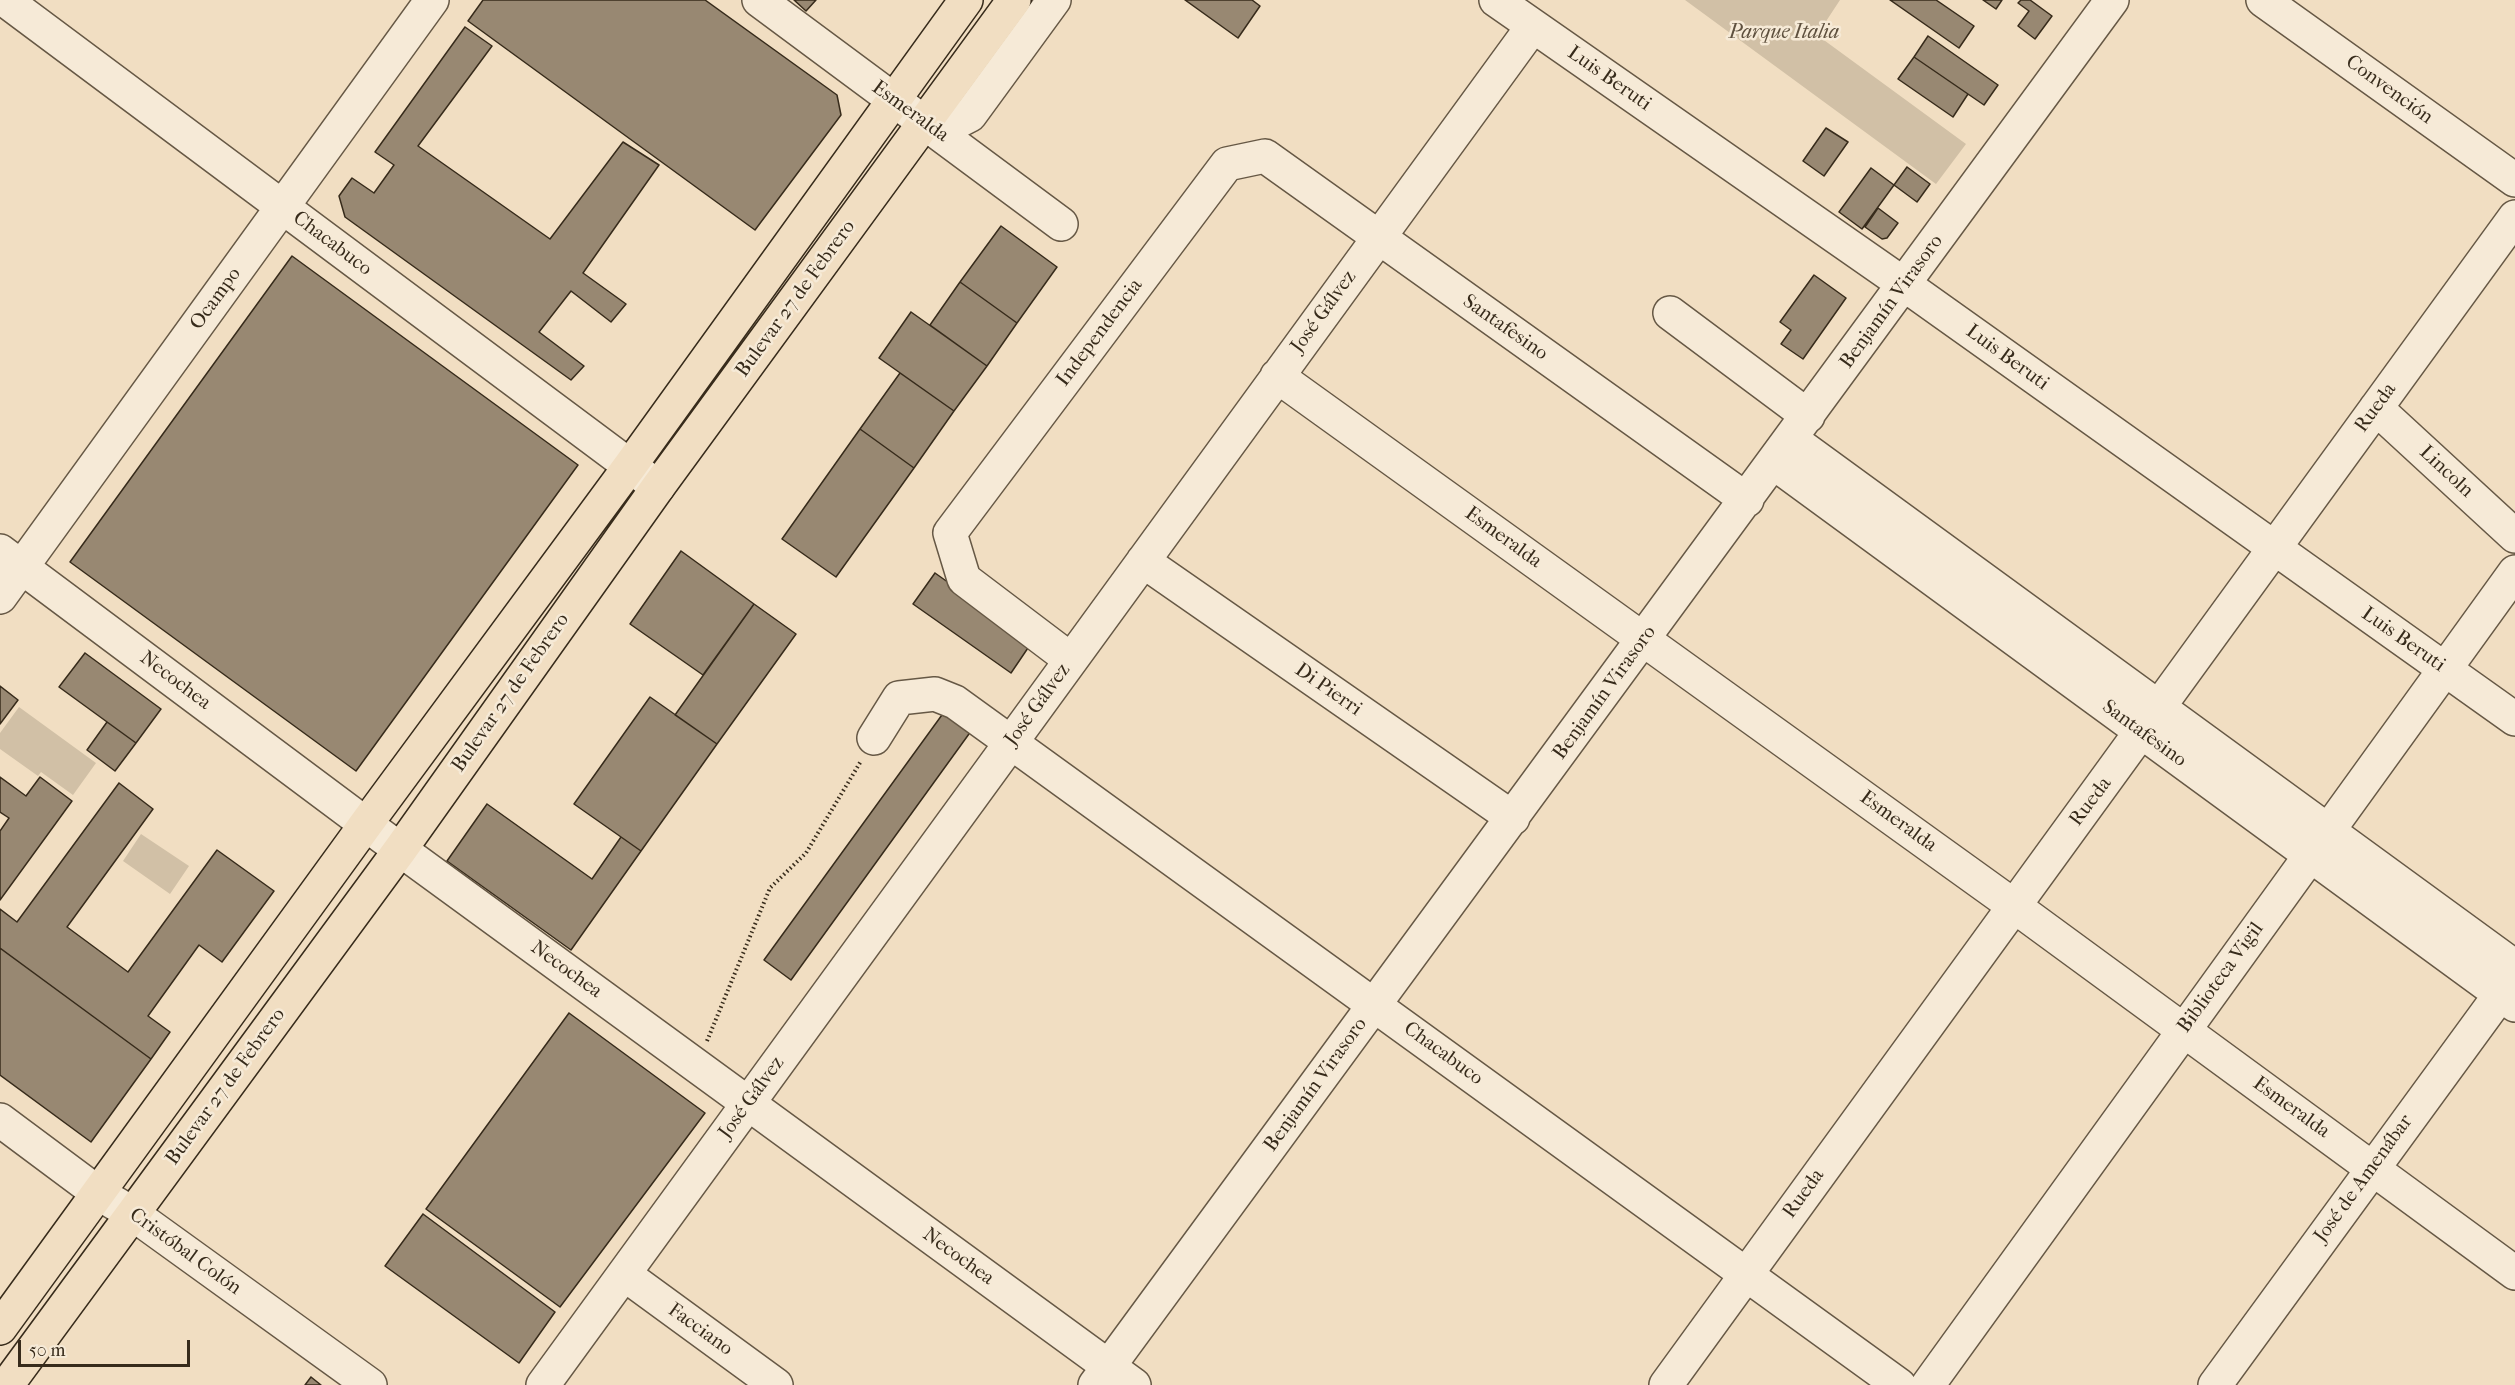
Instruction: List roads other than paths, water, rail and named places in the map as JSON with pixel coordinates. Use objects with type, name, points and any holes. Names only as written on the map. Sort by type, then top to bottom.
[{"type":"main road","name":"Bulevar 27 de Febrero","points":[[0,1328],[366,824],[630,466],[966,0]]},
{"type":"main road","name":"Bulevar 27 de Febrero","points":[[7,1385],[400,850],[658,487],[931,127],[1014,0]]},
{"type":"street","name":"Chacabuco","points":[[5,0],[658,487]]},
{"type":"street","name":"Ocampo","points":[[0,597],[11,559],[282,207],[432,0]]},
{"type":"street","name":"Esmeralda","points":[[759,0],[1061,224]]},
{"type":"street","points":[[931,127],[970,115],[1054,0]]},
{"type":"street","name":"Luis Beruti","points":[[1496,0],[1905,285],[2515,719]]},
{"type":"street","name":"Benjamín Virasoro","points":[[1113,1379],[1376,1004],[2112,0]]},
{"type":"street","name":"Convención","points":[[2263,0],[2515,180]]},
{"type":"street","name":"José Gálvez","points":[[543,1385],[1533,26]]},
{"type":"street","name":"Santafesino","points":[[1265,156],[1747,500]]},
{"type":"street","name":"Independencia","points":[[1071,660],[964,579],[951,533],[1227,164],[1265,156]]},
{"type":"street","name":"Rueda","points":[[1666,1385],[2515,217]]},
{"type":"street","name":"Santafesino","points":[[1670,313],[1791,440],[2151,720],[2511,985]]},
{"type":"street","name":"Esmeralda","points":[[1278,376],[2014,906],[2515,1273]]},
{"type":"street","name":"Lincoln","points":[[2376,408],[2515,536]]},
{"type":"street","name":"Necochea","points":[[11,559],[400,850],[747,1104],[1113,1379]]},
{"type":"street","name":"Di Pierri","points":[[1143,561],[1513,818]]},
{"type":"street","name":"Biblioteca Vigil","points":[[1928,1385],[2515,572]]},
{"type":"street","name":"Chacabuco","points":[[874,738],[899,698],[935,694],[956,702],[1899,1385]]},
{"type":"street","name":"José de Amenábar","points":[[2215,1385],[2372,1168],[2511,985]]},
{"type":"street","name":"Cristóbal Colón","points":[[0,1120],[370,1385]]},
{"type":"street","name":"Facciano","points":[[624,1274],[776,1385]]},
{"type":"park label","name":"Parque Italia","points":[[1784,33]]}]
